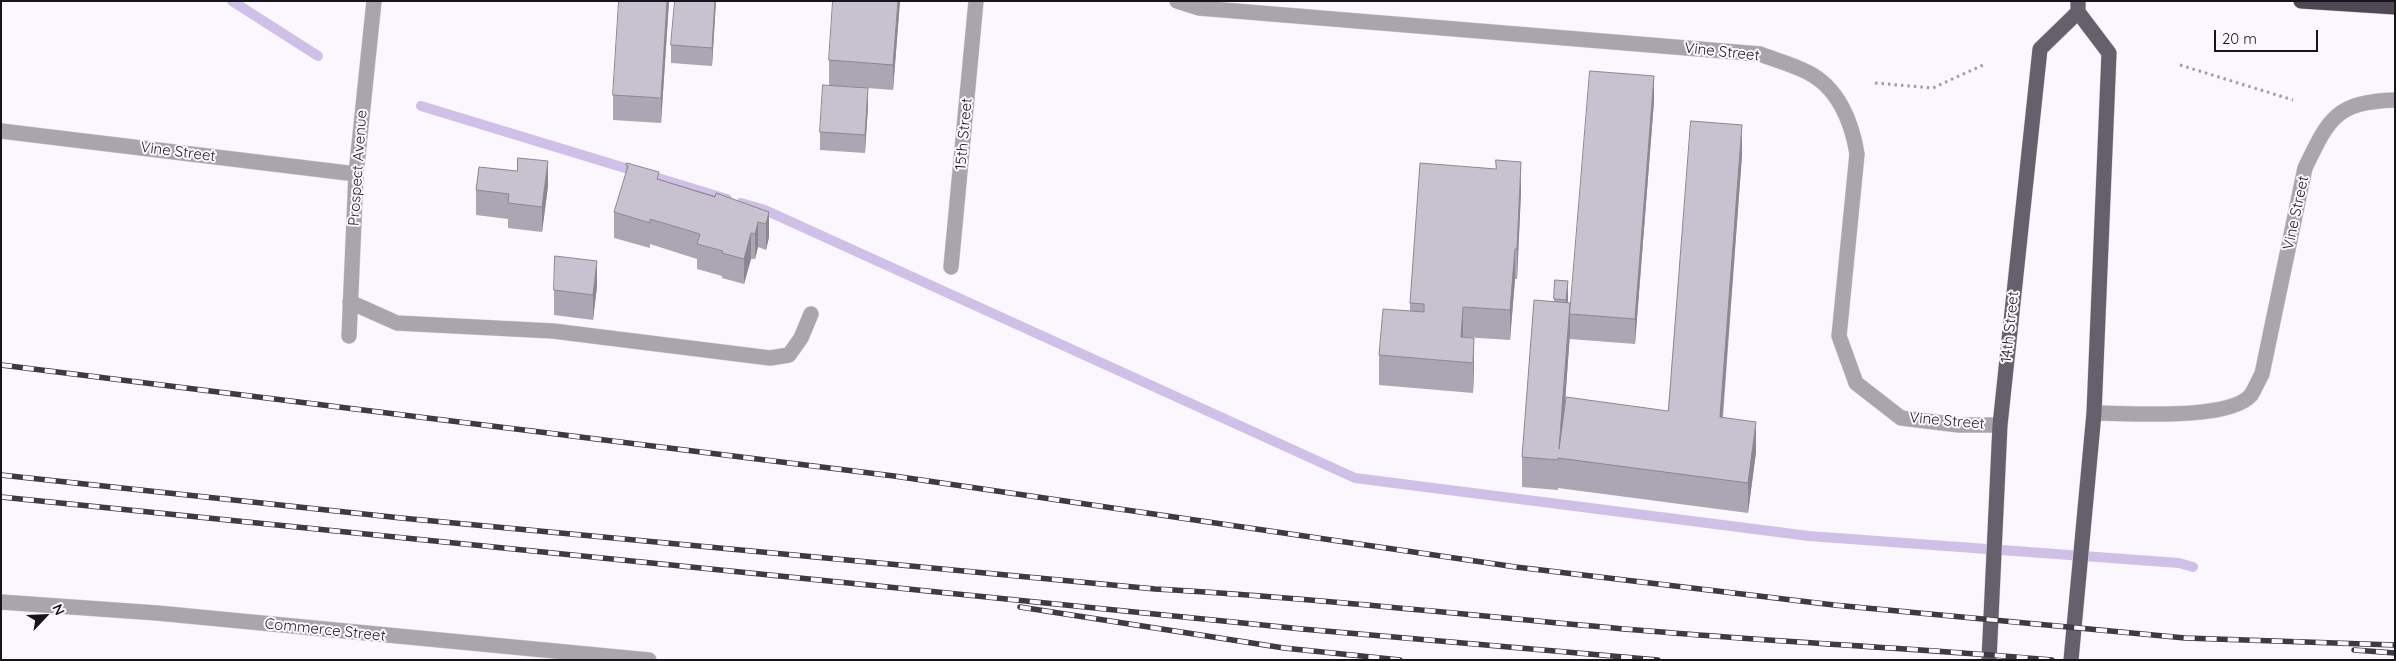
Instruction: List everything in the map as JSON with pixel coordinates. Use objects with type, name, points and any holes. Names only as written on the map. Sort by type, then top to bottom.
[{"type":"highway","points":[[2301,1],[2395,7]]},
{"type":"main road","name":"14th Street","points":[[1989,660],[2000,425],[2040,49],[2078,7],[2109,53],[2094,413],[2071,660]]},
{"type":"street","name":"Prospect Avenue","points":[[349,336],[356,174],[374,1]]},
{"type":"street","name":"15th Street","points":[[951,266],[976,1]]},
{"type":"street","name":"Vine Street","points":[[1177,1],[1199,8],[1760,54],[1808,72],[1830,88],[1854,130],[1857,154],[1839,336],[1856,383],[1901,418],[1959,425],[2000,425]]},
{"type":"street","name":"Vine Street","points":[[2094,413],[2209,411],[2230,408],[2251,395],[2262,374],[2305,168],[2317,141],[2330,120],[2350,107],[2371,101],[2395,100]]},
{"type":"street","name":"Vine Street","points":[[1,131],[356,174]]},
{"type":"street","points":[[350,302],[397,323],[553,331],[770,358],[789,355],[801,338],[812,314]]},
{"type":"street","name":"Commerce Street","points":[[1,602],[157,613],[649,660]]},
{"type":"path","points":[[1875,83],[1933,88],[1985,64]]},
{"type":"path","points":[[2180,65],[2292,100]]},
{"type":"building","points":[[619,1],[667,1],[661,98],[613,95]]},
{"type":"building","points":[[675,1],[715,1],[712,48],[671,45]]},
{"type":"building","points":[[833,1],[898,1],[893,65],[829,60]]},
{"type":"building","points":[[1590,71],[1654,76],[1635,319],[1570,314]]},
{"type":"building","points":[[823,85],[868,88],[865,135],[820,132]]},
{"type":"building","points":[[1691,121],[1742,125],[1720,417],[1756,422],[1748,483],[1558,458],[1558,460],[1522,457],[1534,300],[1570,303],[1559,449],[1566,397],[1668,411]]},
{"type":"building","points":[[518,158],[548,161],[542,207],[508,203],[509,194],[476,190],[479,167],[517,171]]},
{"type":"building","points":[[1496,160],[1521,162],[1517,249],[1515,249],[1510,310],[1463,307],[1461,337],[1474,338],[1473,363],[1379,355],[1383,309],[1424,312],[1424,304],[1410,303],[1420,163],[1496,169]]},
{"type":"building","points":[[627,163],[659,172],[657,179],[715,197],[716,193],[769,212],[766,224],[758,222],[755,234],[751,233],[744,259],[697,244],[700,234],[650,219],[650,223],[614,212],[628,166],[626,165]]},
{"type":"building","points":[[555,256],[597,261],[593,295],[554,290]]},
{"type":"building","points":[[1555,280],[1568,281],[1566,300],[1554,299]]},
{"type":"waterway","points":[[232,1],[318,56]]},
{"type":"waterway","points":[[421,106],[727,199]]},
{"type":"waterway","points":[[741,203],[765,210],[1355,478],[1809,536],[2179,563],[2193,567]]},
{"type":"railway","points":[[1,365],[894,476],[1516,567],[1834,605],[2185,638],[2395,645]]},
{"type":"railway","points":[[1,475],[401,518],[1155,589],[1336,602],[1689,634],[2052,660]]},
{"type":"railway","points":[[1,497],[1302,629],[1658,660]]},
{"type":"railway","points":[[1020,607],[1284,648],[1400,660]]},
{"type":"railway","points":[[2354,650],[2395,653]]}]
